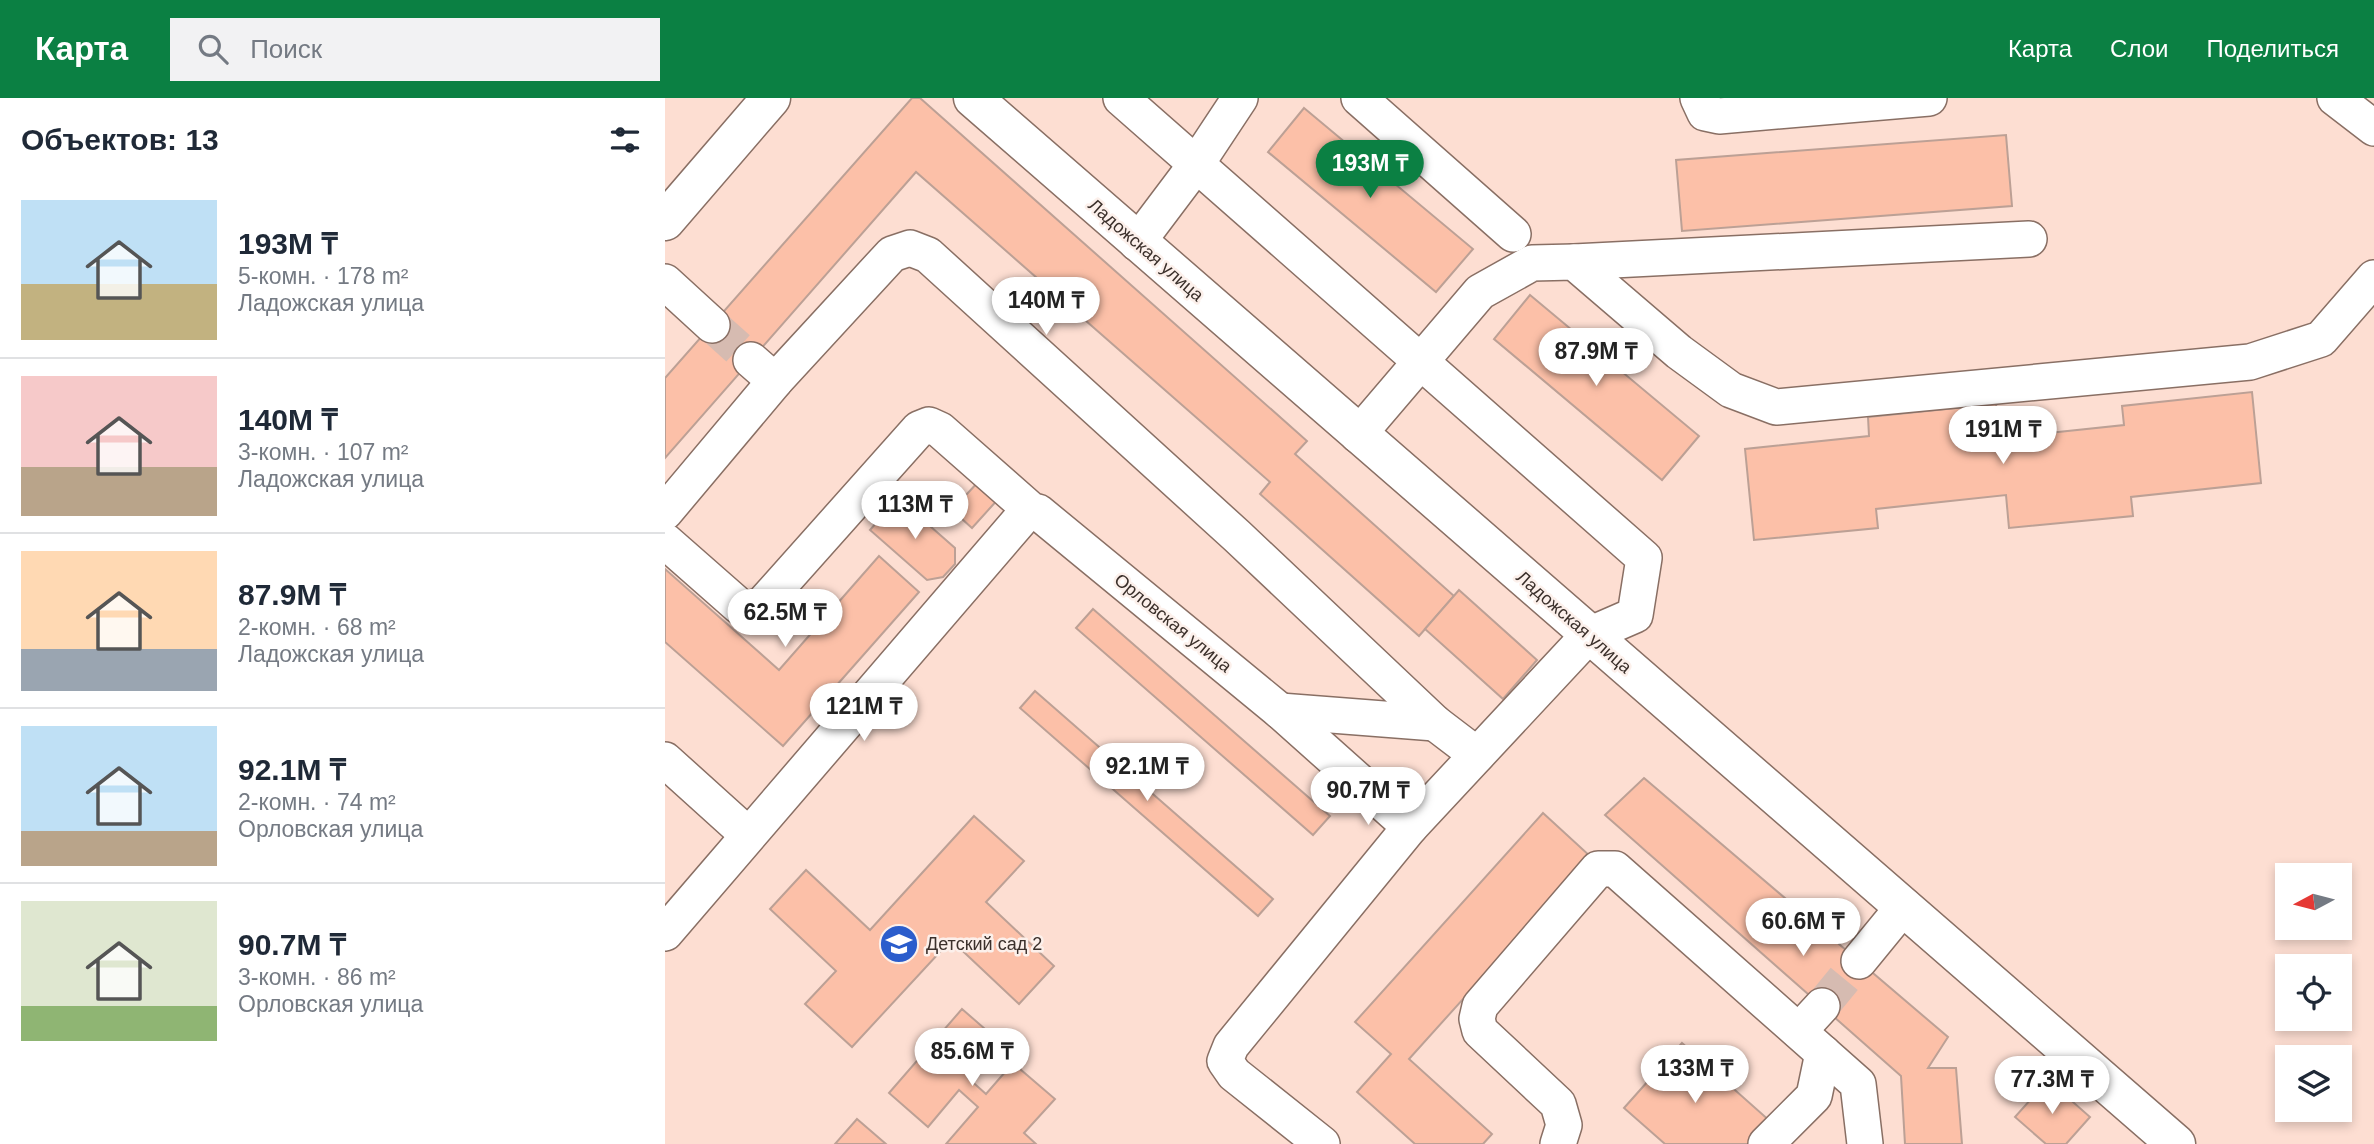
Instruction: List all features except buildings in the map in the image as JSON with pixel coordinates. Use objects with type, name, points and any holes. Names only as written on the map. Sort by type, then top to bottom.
[{"type":"main road","points":[[665,221],[771,98]]},
{"type":"main road","name":"Ладожская улица","points":[[973,98],[2176,1144]]},
{"type":"street","points":[[1121,98],[1195,166],[1644,558],[1635,615],[1589,635],[1410,827],[1231,1046],[1226,1061],[1234,1074],[1322,1144]]},
{"type":"street","points":[[1137,243],[1195,166],[1240,98]]},
{"type":"street","points":[[1359,98],[1513,234]]},
{"type":"street","points":[[1698,98],[1705,113],[1719,116],[1929,98]]},
{"type":"street","points":[[2335,98],[2374,128]]},
{"type":"street","points":[[1358,435],[1480,292],[1532,263],[2029,239]]},
{"type":"street","points":[[665,512],[763,371],[892,254],[910,248],[928,255],[1237,536],[1435,723],[1477,755]]},
{"type":"street","points":[[1574,262],[1679,352],[1731,390],[1776,407],[2250,362],[2321,339],[2374,278]]},
{"type":"street","points":[[665,282],[712,325]]},
{"type":"street","name":"Орловская улица","points":[[665,541],[739,606],[749,610],[762,605],[919,429],[929,425],[940,430],[1032,511],[1048,521],[1280,711],[1410,827]]},
{"type":"street","points":[[665,933],[747,834],[1026,513],[1032,511]]},
{"type":"street","points":[[1280,711],[1435,723]]},
{"type":"street","points":[[665,760],[747,834]]},
{"type":"street","points":[[1558,1144],[1565,1125],[1558,1104],[1480,1031],[1476,1019],[1480,1006],[1598,869],[1615,869],[1815,1030],[1860,1088],[1865,1144]]},
{"type":"street","points":[[1859,961],[1904,906]]},
{"type":"street","points":[[1766,1144],[1814,1096],[1815,1030]]},
{"type":"tunnel","points":[[712,325],[751,360]]},
{"type":"tunnel","points":[[1822,1006],[1859,961]]},
{"type":"place","name":"Детский сад 2","points":[[899,944]]}]
